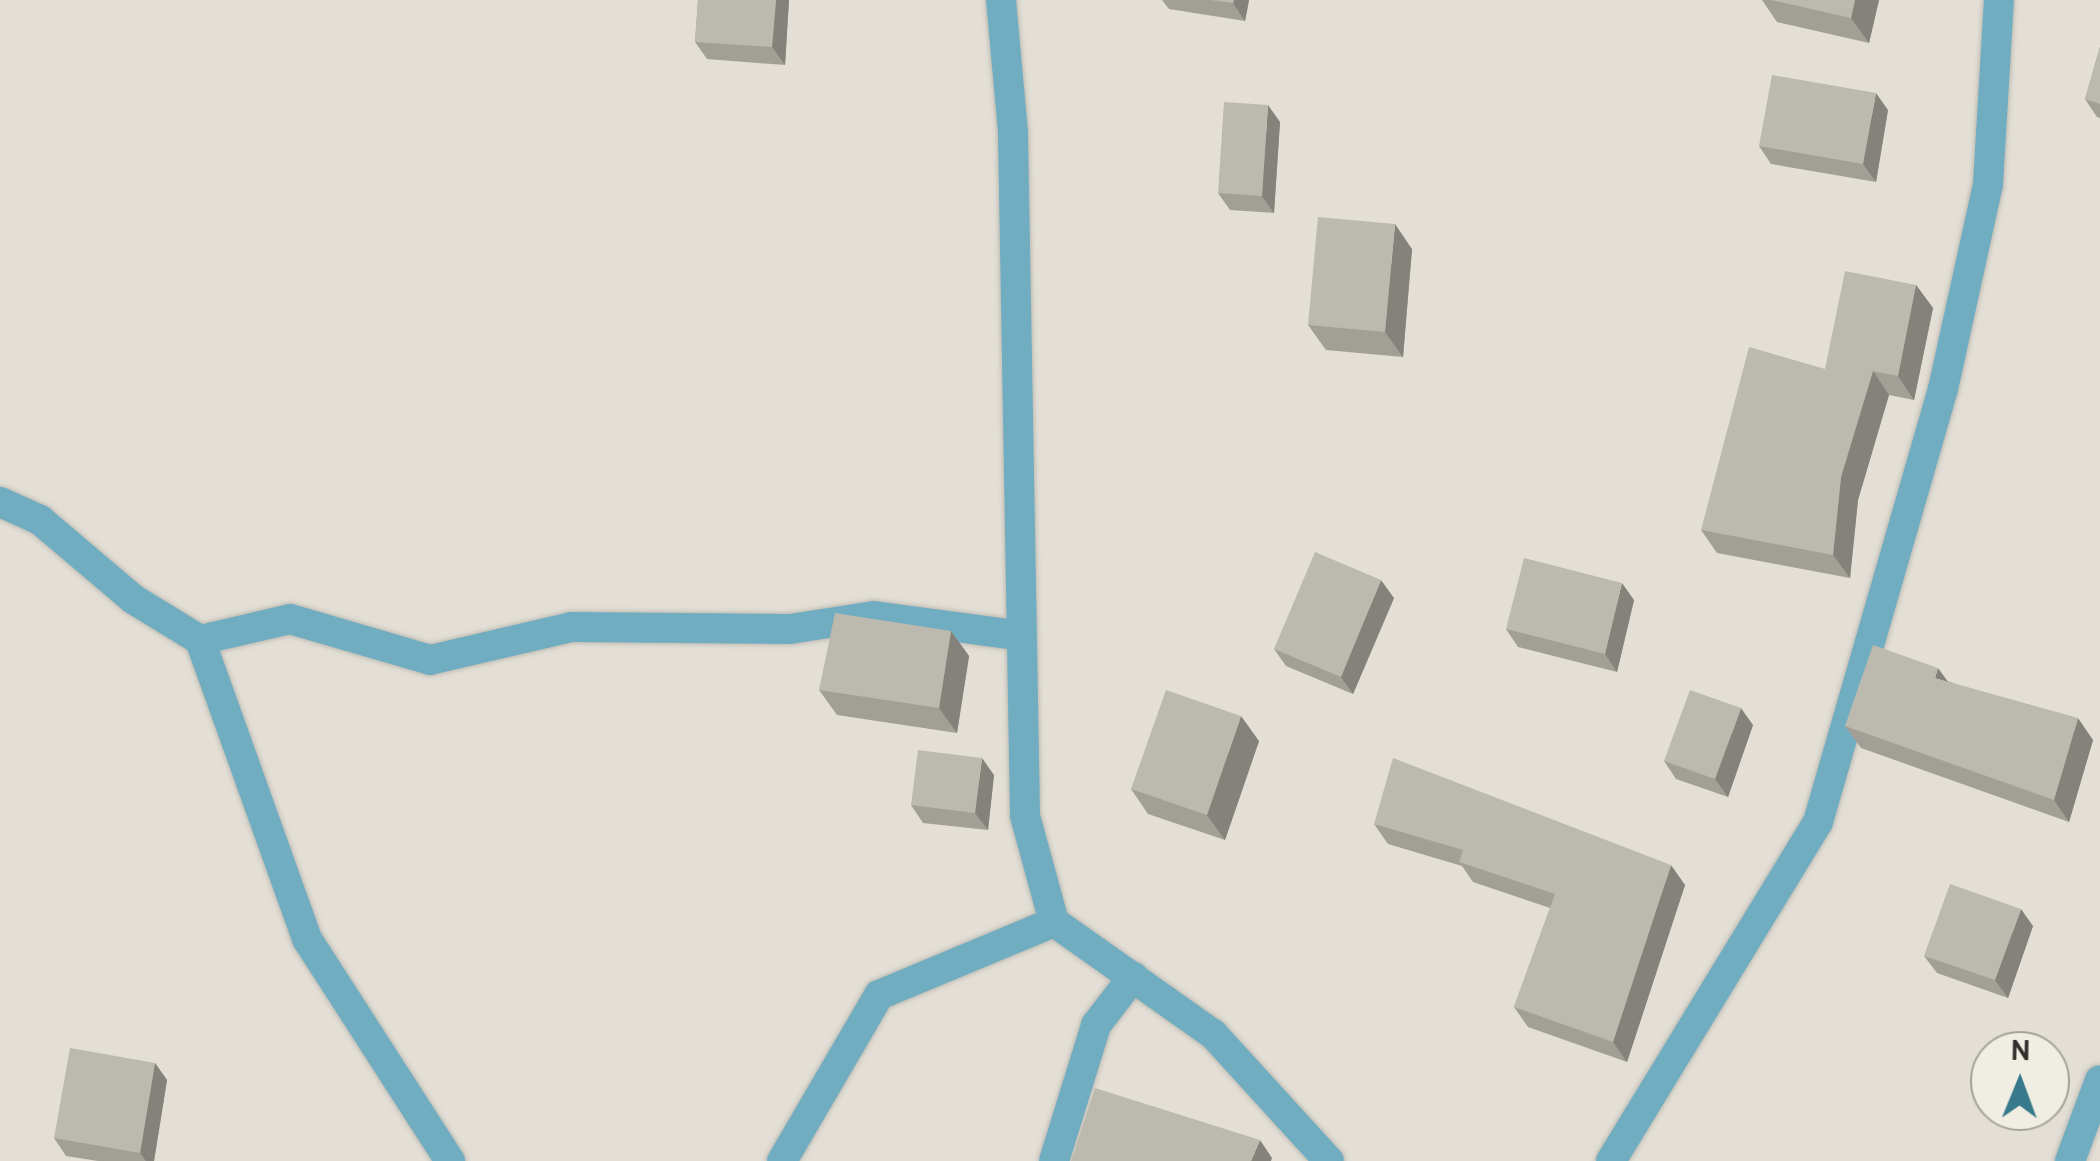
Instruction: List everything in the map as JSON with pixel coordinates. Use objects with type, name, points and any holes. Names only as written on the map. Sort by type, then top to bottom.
[{"type":"street","points":[[1001,0],[1013,132],[1017,635],[1025,816],[1054,922],[1213,1034],[1329,1161]]},
{"type":"street","points":[[1611,1161],[1818,822],[1947,371],[1988,184],[1999,0]]},
{"type":"street","points":[[0,502],[40,520],[133,599],[200,640],[307,938],[450,1161]]},
{"type":"street","points":[[200,640],[290,619],[430,660],[572,627],[790,629],[874,616],[1017,635]]},
{"type":"street","points":[[782,1161],[879,995],[1054,922]]},
{"type":"street","points":[[1054,1161],[1096,1026],[1132,977]]},
{"type":"street","points":[[2070,1161],[2100,1080]]},
{"type":"building","points":[[698,0],[776,0],[772,47],[695,42]]},
{"type":"building","points":[[1771,0],[1855,0],[1851,18]]},
{"type":"building","points":[[2100,47],[2100,104],[2085,99]]},
{"type":"building","points":[[1772,75],[1876,93],[1863,164],[1759,146]]},
{"type":"building","points":[[1224,102],[1268,105],[1262,196],[1218,193]]},
{"type":"building","points":[[1318,217],[1395,224],[1385,332],[1308,325]]},
{"type":"building","points":[[1845,271],[1916,285],[1898,376],[1873,371],[1841,477],[1833,555],[1701,530],[1749,347],[1825,369]]},
{"type":"building","points":[[1315,552],[1381,580],[1341,677],[1274,649]]},
{"type":"building","points":[[1524,558],[1622,583],[1605,654],[1506,629]]},
{"type":"building","points":[[835,613],[951,631],[939,708],[819,690]]},
{"type":"building","points":[[1873,645],[1938,668],[1935,678],[2078,718],[2054,800],[1845,726]]},
{"type":"building","points":[[1166,690],[1241,716],[1207,815],[1131,789]]},
{"type":"building","points":[[1690,690],[1741,708],[1715,779],[1664,761]]},
{"type":"building","points":[[918,750],[982,758],[975,813],[911,805]]},
{"type":"building","points":[[1393,758],[1671,865],[1613,1042],[1514,1007],[1555,894],[1459,862],[1463,850],[1374,824]]},
{"type":"building","points":[[1950,884],[2021,909],[1995,980],[1924,956]]},
{"type":"building","points":[[70,1048],[155,1063],[140,1153],[54,1138]]},
{"type":"building","points":[[1095,1088],[1260,1140],[1251,1161],[1071,1161]]}]
